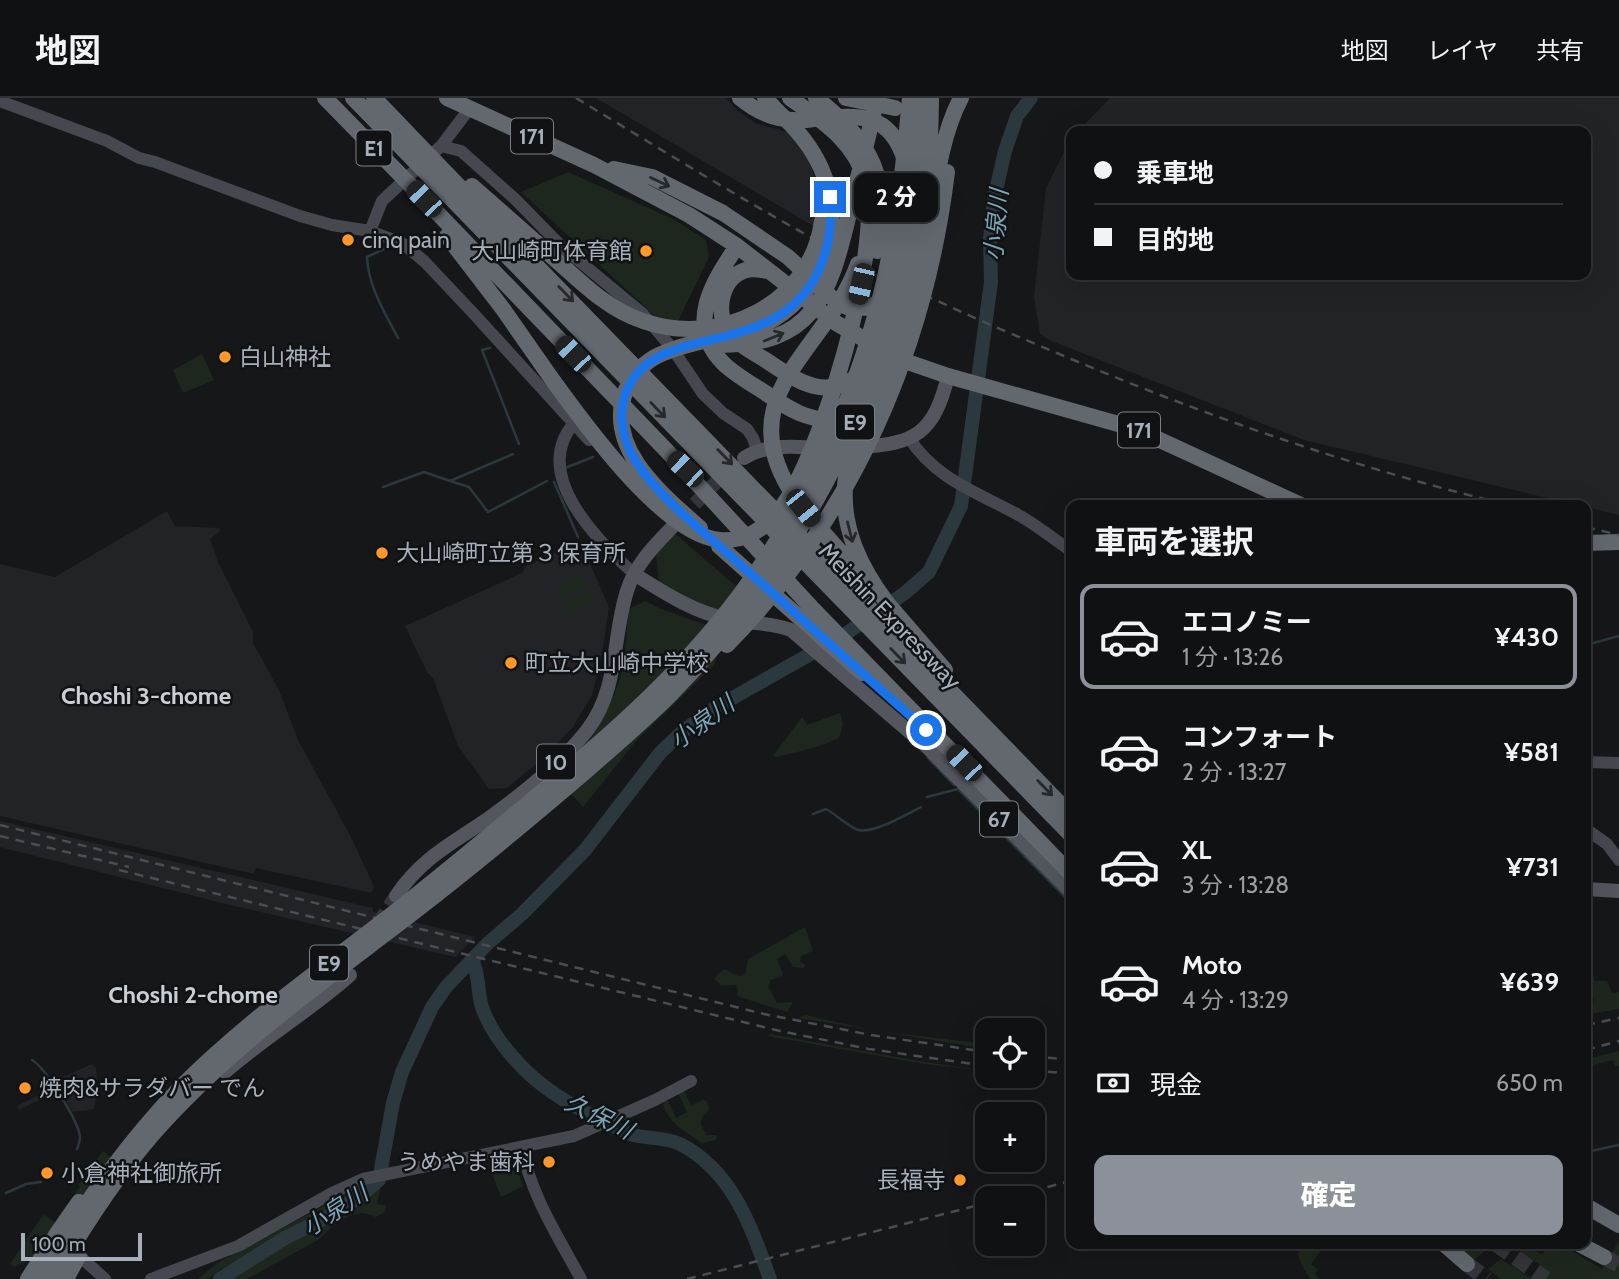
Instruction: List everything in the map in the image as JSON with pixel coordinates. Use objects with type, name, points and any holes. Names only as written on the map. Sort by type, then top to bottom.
[{"type":"highway","name":"Meishin Expressway","points":[[325,98],[666,450],[826,624],[1066,854]]},
{"type":"highway","name":"Meishin Expressway","points":[[354,98],[448,177],[856,602],[1066,830]]},
{"type":"highway","points":[[374,98],[448,177],[597,296],[642,321],[670,328],[728,324],[754,314],[777,301],[796,283],[810,262],[819,237],[823,211],[821,183],[803,142],[778,112]]},
{"type":"highway","name":"171","points":[[447,98],[475,101],[689,215],[737,246],[836,323],[899,359],[954,378],[1136,429],[1290,500]]},
{"type":"highway","points":[[740,98],[754,109],[771,116],[807,120],[859,116],[880,124],[887,128],[898,143],[912,183]]},
{"type":"highway","points":[[765,98],[805,141],[821,168],[831,212],[824,258],[805,293],[797,303],[776,319],[749,331],[682,347],[654,358],[637,373],[628,386],[623,401],[622,425],[629,449],[641,470],[719,546],[826,624],[1066,869]]},
{"type":"highway","points":[[424,199],[447,236],[554,382],[604,447],[637,483],[675,520],[696,533],[720,540],[743,537],[761,528],[779,512],[802,471],[841,364],[861,284],[869,237],[870,210],[866,182],[856,159],[839,135],[814,113],[790,98]]},
{"type":"highway","points":[[816,98],[845,122],[868,151],[877,174],[882,202],[880,234],[855,359],[822,456]]},
{"type":"highway","points":[[845,98],[898,103],[918,122],[928,141],[935,164],[935,196]]},
{"type":"highway","points":[[682,347],[741,345],[769,340],[799,323],[817,305],[830,283],[841,249],[877,98]]},
{"type":"highway","name":"E9","points":[[39,1279],[74,1220],[114,1165],[180,1088],[239,1034],[492,834],[620,725],[661,686],[741,594],[788,520],[822,456],[858,372],[881,292],[897,208],[910,98]]},
{"type":"highway","name":"E9","points":[[53,1279],[99,1205],[153,1133],[211,1075],[247,1043],[500,844],[637,726],[730,627],[770,573],[811,507],[853,425],[883,345],[901,273],[912,211],[922,98]]},
{"type":"highway","points":[[887,603],[868,576],[852,541],[846,513],[845,486],[852,456],[894,349],[912,286],[929,165],[931,98]]},
{"type":"highway","points":[[902,336],[924,255],[950,123],[961,98]]},
{"type":"highway","points":[[669,695],[725,647],[761,609],[818,533],[858,467],[890,399],[916,326],[934,258],[953,143],[962,117],[973,98]]},
{"type":"highway","points":[[881,334],[906,255],[913,217],[912,183],[898,103]]},
{"type":"highway","points":[[594,165],[652,177],[723,213],[788,257],[833,299],[846,307],[869,308],[885,297],[906,255]]},
{"type":"highway","points":[[866,182],[866,228],[856,268],[838,305],[783,381],[773,414],[772,438],[781,475],[795,498],[986,716],[1018,760]]},
{"type":"highway","points":[[737,246],[714,282],[704,309],[707,337],[713,351],[732,371],[797,413],[820,420],[861,412],[879,396],[890,372]]},
{"type":"highway","points":[[768,271],[747,270],[731,279],[725,288],[722,317],[724,325],[736,340],[798,380],[817,387],[839,386],[851,382],[869,364]]},
{"type":"highway","points":[[1591,543],[1619,542]]},
{"type":"highway","name":"Meishin Expressway","points":[[856,602],[1066,810]]},
{"type":"highway","points":[[66,1279],[99,1218],[153,1133]]},
{"type":"highway","points":[[30,1279],[58,1231],[82,1198],[114,1165]]},
{"type":"highway","points":[[1591,1209],[1619,1225]]},
{"type":"highway","points":[[1450,1249],[1467,1264]]},
{"type":"highway","points":[[1589,1249],[1604,1257]]},
{"type":"main road","points":[[751,454],[777,447],[886,446],[909,438],[932,421],[954,378]]},
{"type":"main road","name":"10","points":[[396,896],[419,866],[511,801],[590,727],[606,697],[626,595],[634,573],[647,554],[680,519]]},
{"type":"main road","name":"67","points":[[634,573],[706,613],[791,630],[927,747],[1066,887]]},
{"type":"main road","points":[[1591,890],[1619,891]]},
{"type":"main road","points":[[30,1279],[73,1250],[158,1137],[195,1098],[233,1064],[328,995],[351,975]]},
{"type":"street","points":[[0,101],[107,141],[139,158],[291,213],[332,225],[370,231],[402,243],[424,261],[596,449]]},
{"type":"street","points":[[370,231],[382,201],[441,146],[475,101]]},
{"type":"street","points":[[456,126],[461,151],[515,199],[561,246],[642,313],[672,348],[703,394],[723,413],[747,429],[753,438],[751,454]]},
{"type":"street","points":[[441,146],[461,151]]},
{"type":"street","points":[[574,423],[564,434],[558,454],[559,468],[578,513],[603,544],[634,573]]},
{"type":"street","points":[[909,438],[936,470],[1026,519],[1066,547]]},
{"type":"street","points":[[1591,761],[1619,763]]},
{"type":"street","points":[[1591,833],[1607,844],[1619,860]]},
{"type":"street","points":[[151,1279],[238,1246],[332,1193],[367,1177],[575,1136],[691,1081]]},
{"type":"street","points":[[522,1147],[534,1185],[581,1279]]},
{"type":"street","points":[[73,1250],[105,1279]]},
{"type":"shaded area","points":[[596,98],[726,98],[755,123],[791,133],[809,160],[816,183],[818,211],[815,227]]},
{"type":"shaded area","points":[[1110,98],[1619,98],[1619,515],[1591,508],[1591,500],[1556,500],[1304,440],[1049,340],[1040,334],[1034,297],[1046,188],[1066,148],[1066,280],[1591,280],[1591,126],[1083,126]]},
{"type":"shaded area","name":"大山崎町体育館","points":[[568,172],[673,219],[706,240],[709,257],[678,321],[656,317],[521,192]]},
{"type":"shaded area","points":[[202,354],[214,380],[183,393],[173,370]]},
{"type":"shaded area","points":[[167,511],[175,526],[219,528],[220,531],[210,539],[219,564],[253,632],[253,643],[279,690],[298,740],[351,837],[372,882],[374,887],[371,893],[256,868],[254,874],[0,816],[0,564],[55,577]]},
{"type":"shaded area","points":[[672,531],[737,587],[718,611],[693,602],[659,584],[656,555]]},
{"type":"shaded area","name":"町立大山崎中学校","points":[[580,541],[609,607],[602,655],[592,695],[573,727],[541,760],[507,788],[489,789],[458,746],[433,678],[427,672],[405,626],[522,573],[526,566]]},
{"type":"shaded area","points":[[582,574],[588,586],[562,598],[556,585]]},
{"type":"shaded area","points":[[589,590],[595,603],[569,614],[563,602]]},
{"type":"shaded area","points":[[645,601],[717,629],[722,639],[714,665],[636,741],[583,807],[555,776],[610,703],[623,667],[629,609]]},
{"type":"shaded area","points":[[840,713],[843,725],[839,738],[807,749],[773,756],[802,717],[807,725]]},
{"type":"shaded area","points":[[0,821],[373,908],[373,912],[475,937],[455,957],[234,906],[0,847]]},
{"type":"shaded area","points":[[805,927],[813,951],[801,956],[800,962],[805,964],[804,968],[793,967],[785,954],[777,959],[783,974],[771,980],[768,986],[777,1003],[793,1002],[787,1012],[740,997],[737,995],[736,985],[721,986],[714,978],[724,969],[739,976],[745,975],[748,959]]},
{"type":"shaded area","points":[[1591,970],[1595,981],[1607,981],[1612,993],[1619,992],[1619,1009],[1591,1014],[1594,999],[1591,996]]},
{"type":"shaded area","points":[[805,1015],[871,1030],[799,1018]]},
{"type":"shaded area","points":[[882,1032],[975,1043],[975,1047]]},
{"type":"shaded area","points":[[770,1034],[975,1070],[925,1064],[767,1036]]},
{"type":"shaded area","points":[[1619,1051],[1619,1066],[1615,1066],[1613,1060],[1591,1066],[1591,1058]]},
{"type":"shaded area","points":[[92,1064],[96,1068],[98,1088],[94,1109],[73,1112],[59,1090],[19,1110],[17,1106],[56,1086],[54,1081]]},
{"type":"shaded area","points":[[684,1091],[691,1105],[707,1101],[709,1110],[702,1117],[701,1124],[706,1135],[717,1135],[716,1140],[702,1143],[679,1127],[665,1111],[663,1104],[668,1101],[676,1118],[687,1112],[678,1093]]},
{"type":"shaded area","points":[[103,1151],[121,1165],[73,1228],[58,1217]]},
{"type":"shaded area","points":[[501,1160],[518,1173],[524,1186],[501,1197],[488,1163]]},
{"type":"shaded area","points":[[361,1186],[362,1191],[264,1248],[208,1279],[198,1279],[217,1263]]},
{"type":"shaded area","points":[[379,1186],[377,1204],[386,1205],[384,1213],[375,1217],[359,1213],[351,1215],[318,1240],[247,1279],[225,1279],[246,1265],[361,1204]]},
{"type":"shaded area","points":[[45,1215],[65,1230],[30,1260],[14,1267],[10,1264]]},
{"type":"shaded area","points":[[1619,1241],[1619,1279],[1541,1279],[1547,1270],[1517,1249],[1530,1249],[1542,1254],[1546,1249],[1568,1249],[1602,1269]]},
{"type":"shaded area","points":[[1299,1249],[1322,1249],[1311,1264],[1318,1270],[1315,1274],[1320,1279],[1311,1279],[1298,1253]]},
{"type":"shaded area","points":[[1463,1249],[1487,1249],[1474,1260]]},
{"type":"shaded area","points":[[1501,1259],[1532,1279],[1501,1279],[1488,1269]]},
{"type":"waterway","name":"小泉川","points":[[220,1279],[285,1238],[331,1215],[379,1180],[393,1103],[402,1072],[432,1007],[446,987],[487,944],[522,914],[585,850],[660,753],[682,732],[715,708],[844,635],[905,593],[929,572],[961,506],[991,282],[990,239],[994,199],[1005,151],[1017,116],[1031,98]]},
{"type":"waterway","points":[[384,249],[367,257],[368,268],[378,299],[398,338]]},
{"type":"waterway","points":[[490,348],[482,350],[519,444]]},
{"type":"waterway","points":[[383,487],[424,472],[450,481],[513,454]]},
{"type":"waterway","points":[[565,468],[593,457]]},
{"type":"waterway","points":[[450,481],[469,487],[488,512],[547,481]]},
{"type":"waterway","points":[[554,482],[578,537]]},
{"type":"waterway","points":[[1591,644],[1619,636]]},
{"type":"waterway","points":[[928,758],[954,785]]},
{"type":"waterway","points":[[927,797],[958,789],[1066,898]]},
{"type":"waterway","points":[[813,814],[826,809],[852,827],[865,830],[890,823],[921,807]]},
{"type":"waterway","name":"久保川","points":[[472,960],[485,1016],[518,1062],[543,1086],[586,1112],[627,1133],[674,1142],[698,1155],[714,1169],[738,1202],[770,1279]]},
{"type":"waterway","points":[[32,1060],[53,1083],[68,1108],[80,1137],[77,1149]]},
{"type":"waterway","points":[[1591,1151],[1619,1145]]},
{"type":"waterway","points":[[6,1193],[26,1184],[41,1182]]},
{"type":"tunnel","points":[[680,519],[729,469]]},
{"type":"tunnel","points":[[378,924],[396,896]]},
{"type":"tunnel","points":[[1503,1249],[1546,1279]]},
{"type":"tunnel","points":[[1604,1257],[1619,1265]]},
{"type":"tunnel","points":[[1467,1264],[1487,1279]]},
{"type":"railway","points":[[576,98],[836,251],[1001,329],[1169,398],[1282,439],[1339,458],[1490,500]]},
{"type":"railway","points":[[1591,528],[1619,535]]},
{"type":"railway","points":[[0,825],[764,1014],[871,1035],[975,1050]]},
{"type":"railway","points":[[0,836],[129,867]]},
{"type":"railway","points":[[119,870],[780,1031],[869,1049],[975,1064]]},
{"type":"railway","points":[[1591,1024],[1619,1018]]},
{"type":"railway","points":[[1591,1049],[1619,1041]]},
{"type":"railway","points":[[1045,1057],[1066,1059]]},
{"type":"railway","points":[[1045,1071],[1066,1073]]},
{"type":"railway","points":[[1045,1188],[1066,1182]]},
{"type":"railway","points":[[687,1279],[975,1206]]},
{"type":"place","name":"cinq pain","points":[[348,240]]},
{"type":"place","name":"大山崎町体育館","points":[[646,251]]},
{"type":"place","name":"白山神社","points":[[225,357]]},
{"type":"place","name":"大山崎町立第３保育所","points":[[382,553]]},
{"type":"place","name":"町立大山崎中学校","points":[[511,663]]},
{"type":"place","name":"焼肉&サラダバー でん","points":[[25,1088]]},
{"type":"place","name":"うめやま歯科","points":[[549,1162]]},
{"type":"place","name":"小倉神社御旅所","points":[[47,1173]]},
{"type":"place","name":"長福寺","points":[[960,1180]]},
{"type":"district","name":"Choshi 3-chome","points":[[146,695]]},
{"type":"district","name":"Choshi 2-chome","points":[[193,994]]},
{"type":"route","points":[[830,197],[831,228],[824,258],[812,283],[797,303],[776,319],[749,331],[671,351],[650,360],[632,379],[625,393],[622,425],[625,440],[634,459],[650,480],[691,520],[926,730]]}]
